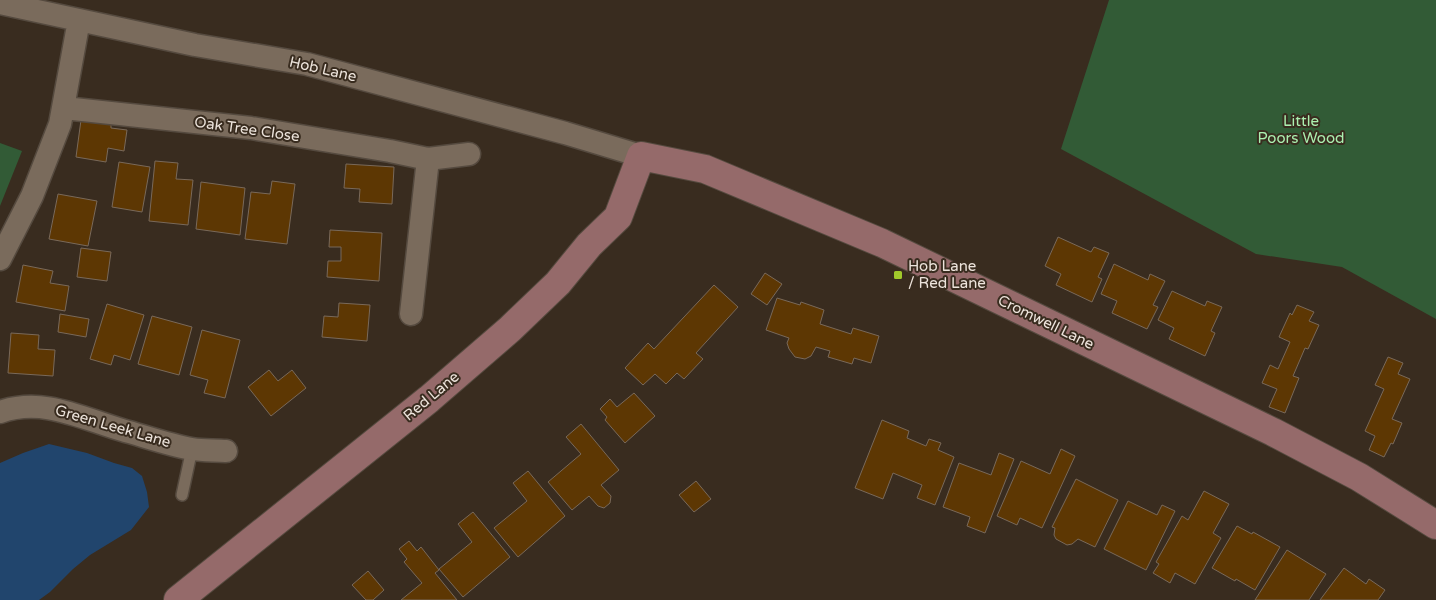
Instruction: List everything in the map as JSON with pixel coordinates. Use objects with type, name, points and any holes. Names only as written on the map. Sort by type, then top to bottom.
[{"type":"street","name":"Hob Lane","points":[[0,3],[196,45],[307,64],[565,133],[641,156]]},
{"type":"street","points":[[0,259],[32,196],[60,124],[79,20]]},
{"type":"street","name":"Oak Tree Close","points":[[64,108],[251,128],[428,159],[469,154]]},
{"type":"street","name":"Cromwell Lane","points":[[641,156],[705,169],[882,243],[1274,432],[1359,477],[1436,525]]},
{"type":"street","name":"Red Lane","points":[[186,598],[429,399],[510,329],[558,283],[589,245],[618,217],[641,156]]},
{"type":"street","points":[[411,314],[428,159]]},
{"type":"street","name":"Green Leek Lane","points":[[0,412],[27,407],[45,407],[66,411],[126,431],[192,449],[226,451]]},
{"type":"lane","points":[[182,495],[192,449]]},
{"type":"green space","name":"Little Poors Wood","points":[[1109,0],[1436,0],[1436,319],[1342,267],[1256,254],[1061,149]]},
{"type":"green space","points":[[0,143],[22,151],[0,206]]},
{"type":"water","points":[[49,444],[87,453],[132,468],[142,476],[149,507],[131,530],[90,555],[39,600],[0,600],[0,463]]},
{"type":"building","points":[[81,120],[111,124],[111,128],[127,130],[124,151],[108,148],[106,162],[76,157]]},
{"type":"building","points":[[155,161],[178,163],[176,179],[193,180],[188,225],[149,221]]},
{"type":"building","points":[[119,162],[150,167],[142,212],[112,207]]},
{"type":"building","points":[[346,164],[394,167],[392,204],[359,202],[360,189],[344,188]]},
{"type":"building","points":[[272,181],[295,184],[287,244],[245,239],[251,192],[270,194]]},
{"type":"building","points":[[201,182],[245,188],[240,235],[196,229]]},
{"type":"building","points":[[58,194],[97,201],[88,246],[49,239]]},
{"type":"building","points":[[330,230],[382,233],[379,281],[327,277],[328,261],[341,261],[341,247],[329,247]]},
{"type":"building","points":[[1058,237],[1091,252],[1094,247],[1109,253],[1098,277],[1102,279],[1092,302],[1056,285],[1061,274],[1045,266]]},
{"type":"building","points":[[81,248],[111,252],[107,281],[77,277]]},
{"type":"building","points":[[1114,264],[1148,280],[1150,274],[1165,281],[1153,305],[1158,307],[1147,329],[1112,313],[1117,301],[1101,294]]},
{"type":"building","points":[[23,265],[53,271],[50,283],[69,286],[65,311],[16,302]]},
{"type":"building","points":[[765,273],[782,284],[767,305],[751,294]]},
{"type":"building","points":[[714,285],[738,307],[696,353],[703,359],[684,379],[677,373],[666,384],[655,374],[643,385],[625,368],[648,343],[654,349]]},
{"type":"building","points":[[1172,291],[1205,306],[1207,301],[1222,307],[1211,331],[1215,333],[1205,356],[1169,339],[1174,328],[1158,320]]},
{"type":"building","points":[[777,298],[800,305],[801,302],[824,310],[820,324],[851,334],[853,328],[879,336],[871,363],[854,358],[852,364],[828,357],[830,351],[816,347],[811,356],[805,359],[795,357],[787,343],[789,338],[766,330]]},
{"type":"building","points":[[339,303],[370,305],[367,341],[322,337],[324,316],[338,317]]},
{"type":"building","points":[[107,304],[144,315],[130,360],[114,355],[111,365],[90,359]]},
{"type":"building","points":[[1297,305],[1314,312],[1309,321],[1319,325],[1308,349],[1305,348],[1293,376],[1299,378],[1285,413],[1269,407],[1277,389],[1262,383],[1270,365],[1278,369],[1290,342],[1279,337],[1290,313],[1292,315]]},
{"type":"building","points":[[60,314],[89,319],[86,337],[58,332]]},
{"type":"building","points":[[152,316],[192,327],[179,375],[138,364]]},
{"type":"building","points":[[202,330],[240,340],[225,398],[204,393],[208,380],[190,375]]},
{"type":"building","points":[[11,333],[39,335],[38,349],[55,350],[53,376],[8,373]]},
{"type":"building","points":[[1388,357],[1403,363],[1398,374],[1410,379],[1392,419],[1402,423],[1393,444],[1391,443],[1384,457],[1369,450],[1375,436],[1365,431],[1384,389],[1375,385]]},
{"type":"building","points":[[269,370],[278,381],[292,370],[306,388],[271,416],[248,387]]},
{"type":"building","points":[[634,393],[655,416],[625,443],[605,420],[607,417],[600,409],[610,399],[617,407]]},
{"type":"building","points":[[882,420],[909,431],[907,438],[926,446],[929,439],[941,443],[938,450],[954,457],[935,505],[917,498],[922,485],[893,473],[883,499],[855,488]]},
{"type":"building","points":[[581,424],[619,470],[601,485],[611,496],[610,503],[604,508],[598,506],[589,496],[572,510],[548,482],[581,454],[566,437]]},
{"type":"building","points":[[1061,449],[1075,456],[1042,528],[1020,518],[1017,525],[997,516],[1021,461],[1050,474]]},
{"type":"building","points":[[999,453],[1014,459],[985,533],[967,526],[970,517],[943,507],[959,463],[991,475]]},
{"type":"building","points":[[528,471],[565,516],[518,557],[494,528],[527,501],[513,483]]},
{"type":"building","points":[[1076,479],[1118,500],[1095,547],[1078,539],[1072,544],[1067,545],[1056,539],[1054,535],[1055,528],[1052,527]]},
{"type":"building","points":[[696,481],[711,499],[694,512],[679,495]]},
{"type":"building","points":[[1204,491],[1229,504],[1213,533],[1221,538],[1195,584],[1175,573],[1170,583],[1153,573],[1159,564],[1156,562],[1182,516],[1188,520]]},
{"type":"building","points":[[1128,501],[1157,515],[1162,505],[1175,511],[1146,570],[1104,549]]},
{"type":"building","points":[[473,512],[510,557],[463,597],[439,569],[472,542],[458,524]]},
{"type":"building","points":[[1237,526],[1252,534],[1253,532],[1280,547],[1255,590],[1212,568]]},
{"type":"building","points":[[409,541],[417,551],[421,547],[439,570],[435,573],[457,600],[401,600],[422,583],[404,562],[407,559],[399,549]]},
{"type":"building","points":[[1287,550],[1326,574],[1309,600],[1255,600]]},
{"type":"building","points":[[1344,568],[1366,584],[1369,579],[1385,590],[1378,600],[1320,600]]},
{"type":"building","points":[[368,571],[384,590],[373,600],[366,600],[352,585]]},
{"type":"place","name":"Hob Lane / Red Lane","points":[[898,275]]}]
